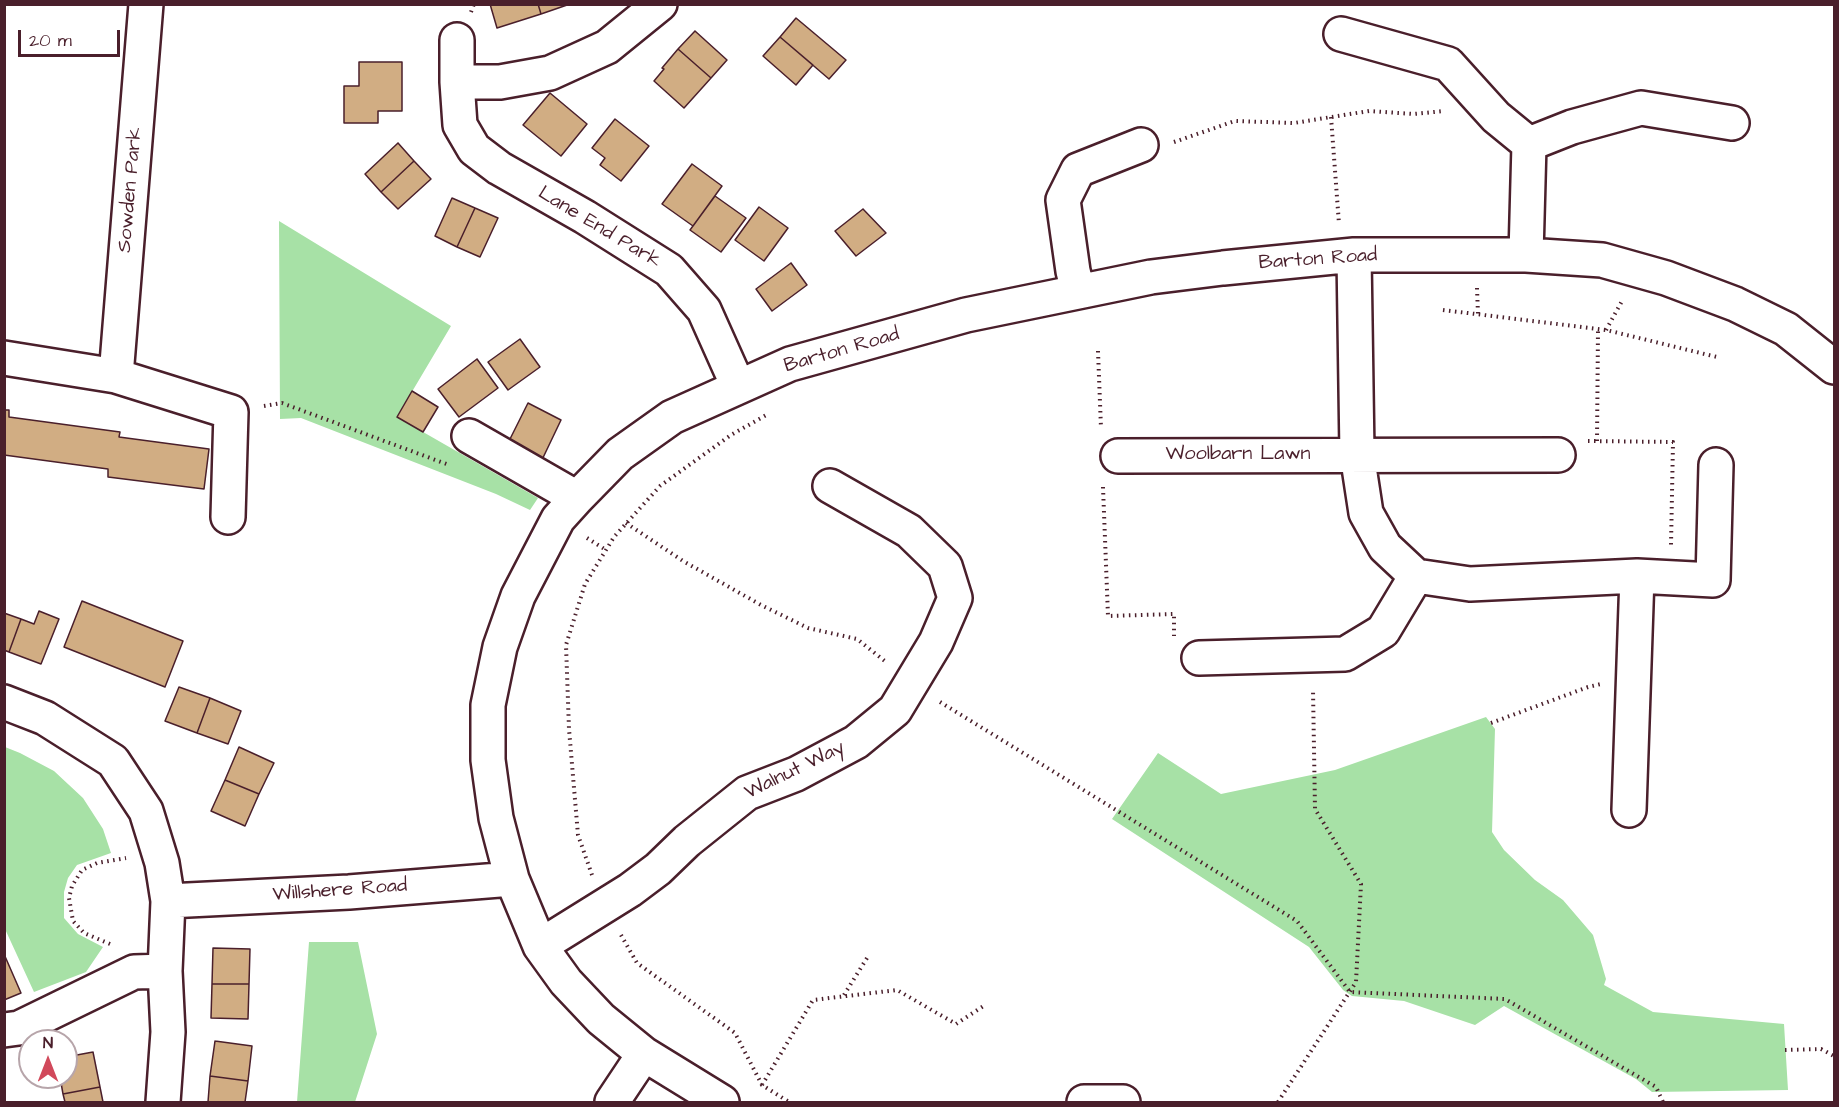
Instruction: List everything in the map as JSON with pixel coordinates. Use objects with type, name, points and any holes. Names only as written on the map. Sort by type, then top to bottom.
[{"type":"street","name":"Sowden Park","points":[[117,376],[146,4]]},
{"type":"street","points":[[457,82],[500,82],[550,73],[607,46],[660,4]]},
{"type":"street","points":[[1341,34],[1448,64],[1496,117],[1529,144]]},
{"type":"street","name":"Lane End Park","points":[[458,40],[457,82],[460,125],[474,149],[499,168],[585,217],[669,270],[704,310],[738,386]]},
{"type":"street","points":[[1529,144],[1572,126],[1641,108],[1732,123]]},
{"type":"street","points":[[1526,255],[1529,144]]},
{"type":"street","points":[[1078,291],[1063,200],[1078,170],[1141,145]]},
{"type":"street","name":"Barton Road","points":[[722,1102],[644,1054],[601,1019],[566,982],[540,946],[512,879],[496,818],[488,760],[488,705],[500,647],[518,596],[558,519],[620,454],[672,417],[790,364],[966,315],[1151,278],[1223,268],[1348,256],[1526,255],[1602,260],[1666,278],[1735,304],[1786,329],[1834,367]]},
{"type":"street","points":[[1348,256],[1357,454],[1366,513],[1385,547],[1416,576],[1470,584],[1637,576],[1713,580],[1716,465]]},
{"type":"street","points":[[4,358],[117,376],[231,412],[228,518]]},
{"type":"street","points":[[469,436],[576,498]]},
{"type":"street","name":"Woolbarn Lawn","points":[[1107,456],[1558,455]]},
{"type":"street","name":"Walnut Way","points":[[540,946],[658,869],[701,829],[747,793],[796,774],[856,742],[895,710],[936,642],[955,598],[945,566],[909,531],[830,486]]},
{"type":"street","points":[[1199,658],[1345,654],[1383,632],[1416,576]]},
{"type":"street","points":[[1629,810],[1637,576]]},
{"type":"street","points":[[4,702],[45,718],[112,761],[146,811],[160,856],[168,901],[165,971],[168,1032],[163,1102]]},
{"type":"street","name":"Willshere Road","points":[[168,901],[349,892],[512,879]]},
{"type":"street","points":[[4,1030],[30,1023],[134,972],[165,971]]},
{"type":"street","points":[[612,1102],[644,1054]]},
{"type":"street","points":[[1084,1102],[1123,1102]]},
{"type":"path","points":[[1141,145],[1164,146],[1235,121],[1294,123],[1369,111],[1414,114],[1488,107]]},
{"type":"path","points":[[1331,117],[1348,256]]},
{"type":"path","points":[[1476,282],[1478,314]]},
{"type":"path","points":[[1606,330],[1624,296]]},
{"type":"path","points":[[1443,310],[1598,328],[1717,357]]},
{"type":"path","points":[[1597,441],[1598,328]]},
{"type":"path","points":[[1098,351],[1107,456],[1108,616],[1174,614],[1174,658],[1199,658]]},
{"type":"path","points":[[231,412],[282,403],[450,465]]},
{"type":"path","points":[[777,409],[731,435],[660,486],[626,523],[614,537],[585,584],[566,645],[569,729],[578,835],[604,906],[637,963],[735,1033],[762,1085],[789,1102]]},
{"type":"path","points":[[1558,455],[1565,440],[1673,442],[1670,578]]},
{"type":"path","points":[[626,523],[683,561],[761,605],[808,627],[857,639],[878,654],[911,684],[1297,921],[1350,992]]},
{"type":"path","points":[[1278,1102],[1356,982],[1361,884],[1315,808],[1313,655]]},
{"type":"path","points":[[1491,723],[1588,687],[1634,677]]},
{"type":"path","points":[[110,944],[84,933],[72,921],[69,898],[72,886],[82,870],[97,863],[117,858],[160,856]]},
{"type":"path","points":[[844,996],[867,958]]},
{"type":"path","points":[[762,1085],[813,1000],[897,990],[956,1024],[985,1005]]},
{"type":"path","points":[[1350,992],[1505,999],[1656,1087],[1663,1102]]},
{"type":"path","points":[[1785,1050],[1821,1049],[1834,1056]]},
{"type":"green space","points":[[279,221],[451,326],[397,417],[538,498],[530,510],[496,494],[301,418],[280,419]]},
{"type":"green space","points":[[1486,717],[1495,729],[1492,832],[1504,850],[1535,880],[1563,900],[1593,935],[1606,979],[1604,985],[1653,1012],[1784,1024],[1788,1090],[1652,1092],[1636,1079],[1504,1006],[1475,1025],[1404,1001],[1352,996],[1343,990],[1309,947],[1112,819],[1158,753],[1221,794],[1335,770]]},
{"type":"green space","points":[[5,747],[54,771],[83,798],[103,829],[111,853],[77,865],[68,878],[64,892],[64,918],[78,934],[103,947],[86,972],[34,992],[5,929]]},
{"type":"green space","points":[[309,942],[358,942],[377,1034],[355,1102],[297,1102]]},
{"type":"building","points":[[490,4],[538,4],[541,14],[497,28]]},
{"type":"building","points":[[538,4],[570,4],[541,14]]},
{"type":"building","points":[[796,18],[846,60],[829,79],[780,37]]},
{"type":"building","points":[[695,31],[727,60],[711,78],[678,49]]},
{"type":"building","points":[[780,37],[813,65],[796,85],[763,56]]},
{"type":"building","points":[[678,49],[711,78],[684,108],[654,81]]},
{"type":"building","points":[[359,62],[402,62],[402,111],[378,111],[378,123],[344,123],[344,86],[359,86]]},
{"type":"building","points":[[550,93],[587,124],[561,156],[523,125]]},
{"type":"building","points":[[615,119],[649,146],[621,181],[600,165],[605,158],[592,148]]},
{"type":"building","points":[[398,143],[414,161],[381,192],[365,174]]},
{"type":"building","points":[[414,161],[431,179],[398,209],[381,192]]},
{"type":"building","points":[[692,164],[722,186],[693,226],[662,204]]},
{"type":"building","points":[[715,196],[746,218],[721,252],[690,230]]},
{"type":"building","points":[[452,198],[475,208],[457,247],[435,236]]},
{"type":"building","points":[[759,207],[788,228],[764,261],[735,240]]},
{"type":"building","points":[[475,208],[498,218],[480,257],[457,247]]},
{"type":"building","points":[[863,209],[886,233],[856,256],[835,231]]},
{"type":"building","points":[[791,263],[807,285],[772,311],[756,289]]},
{"type":"building","points":[[520,339],[540,367],[508,390],[488,362]]},
{"type":"building","points":[[477,359],[498,388],[459,417],[438,389]]},
{"type":"building","points":[[412,391],[438,407],[423,432],[397,417]]},
{"type":"building","points":[[528,403],[561,420],[540,464],[506,447]]},
{"type":"building","points":[[4,410],[9,410],[9,417],[120,432],[119,437],[209,449],[204,489],[108,477],[108,469],[4,455]]},
{"type":"building","points":[[82,601],[183,641],[165,687],[64,647]]},
{"type":"building","points":[[39,611],[59,619],[41,664],[9,652],[21,619],[34,624]]},
{"type":"building","points":[[4,613],[21,619],[9,652],[4,650]]},
{"type":"building","points":[[179,687],[210,698],[197,733],[165,721]]},
{"type":"building","points":[[210,698],[241,711],[228,744],[197,733]]},
{"type":"building","points":[[239,747],[274,763],[259,794],[225,780]]},
{"type":"building","points":[[225,780],[259,794],[245,826],[211,811]]},
{"type":"building","points":[[213,948],[250,949],[249,984],[212,984]]},
{"type":"building","points":[[4,954],[21,993],[4,1000]]},
{"type":"building","points":[[212,984],[249,984],[248,1019],[211,1018]]},
{"type":"building","points":[[215,1041],[252,1046],[248,1081],[210,1076]]},
{"type":"building","points":[[93,1052],[100,1087],[63,1094],[62,1089],[78,1089],[78,1055]]},
{"type":"building","points":[[210,1076],[248,1081],[245,1102],[208,1102]]},
{"type":"building","points":[[100,1087],[103,1102],[65,1102],[63,1094]]}]
